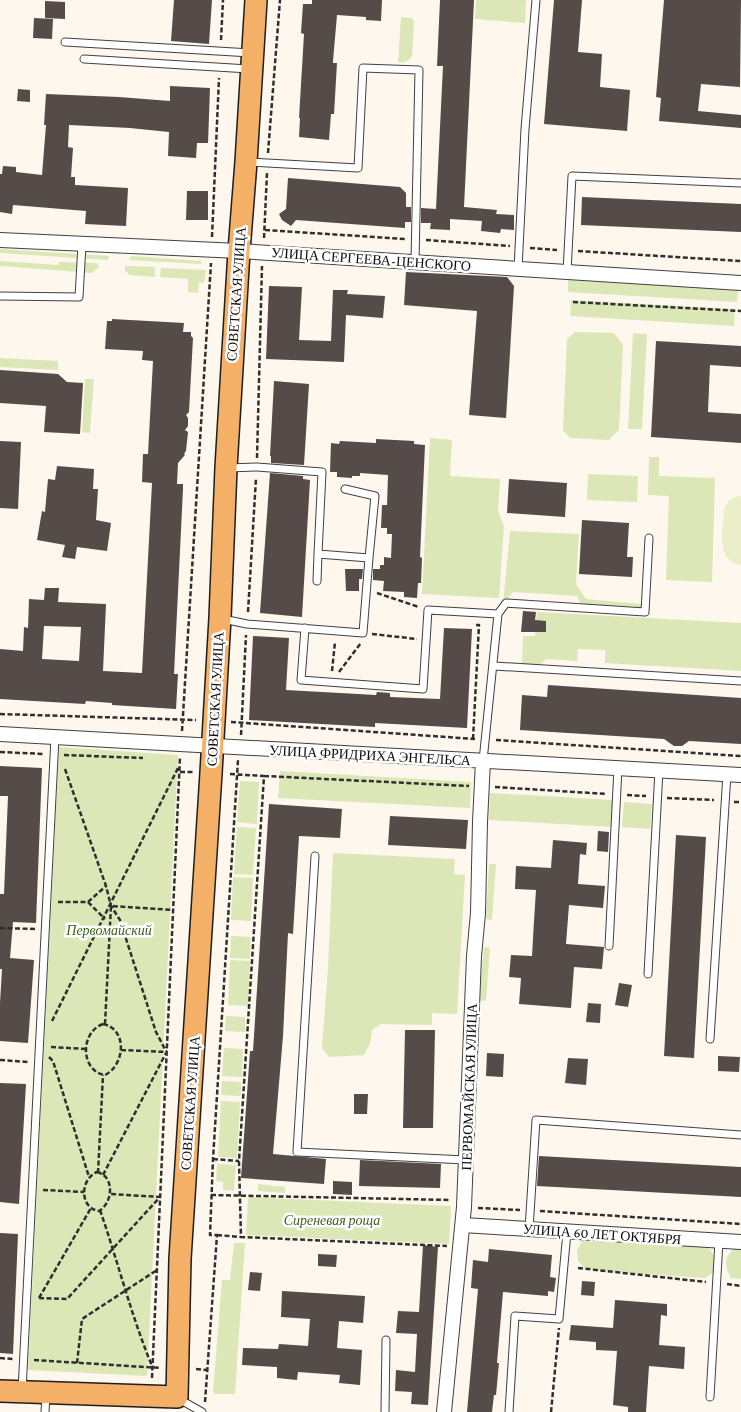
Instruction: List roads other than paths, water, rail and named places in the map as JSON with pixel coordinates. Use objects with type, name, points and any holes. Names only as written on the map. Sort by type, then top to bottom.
[{"type":"main road","name":"СОВЕТСКАЯ УЛИЦА","points":[[177,1397],[180,1259],[211,773],[239,251],[256,0]]},
{"type":"main road","points":[[0,1391],[22,1392],[46,1402],[151,1396],[177,1397]]},
{"type":"street","name":"УЛИЦА СЕРГЕЕВА-ЦЕНСКОГО","points":[[0,240],[239,251],[741,283]]},
{"type":"street","name":"УЛИЦА ФРИДРИХА ЭНГЕЛЬСА","points":[[0,734],[734,774]]},
{"type":"street","name":"ПЕРВОМАЙСКАЯ УЛИЦА","points":[[444,1412],[463,1225],[474,956],[478,913],[483,761]]},
{"type":"street","name":"УЛИЦА 60 ЛЕТ ОКТЯБРЯ","points":[[463,1225],[741,1242]]},
{"type":"lane","points":[[518,269],[524,129],[536,0]]},
{"type":"lane","points":[[64,42],[221,52],[253,61]]},
{"type":"lane","points":[[84,59],[220,68],[253,61]]},
{"type":"lane","points":[[246,162],[358,168],[363,68],[419,70],[415,262]]},
{"type":"lane","points":[[567,272],[572,176],[741,183]]},
{"type":"lane","points":[[0,296],[79,297],[82,244]]},
{"type":"lane","points":[[226,468],[257,467],[322,472],[317,581]]},
{"type":"lane","points":[[220,618],[247,624],[366,634],[366,589],[375,496],[345,489]]},
{"type":"lane","points":[[483,761],[498,614],[506,603],[645,612],[649,538]]},
{"type":"lane","points":[[318,554],[369,558]]},
{"type":"lane","points":[[305,628],[301,680],[423,689],[428,610],[498,614]]},
{"type":"lane","points":[[494,666],[741,681]]},
{"type":"lane","points":[[22,1392],[55,737]]},
{"type":"lane","points":[[609,946],[618,768]]},
{"type":"lane","points":[[648,974],[659,770]]},
{"type":"lane","points":[[710,1039],[726,801],[734,774]]},
{"type":"lane","points":[[315,856],[296,1152],[466,1160]]},
{"type":"lane","points":[[529,1229],[536,1120],[741,1135]]},
{"type":"lane","points":[[509,1412],[515,1316],[559,1319],[568,1232]]},
{"type":"lane","points":[[710,1397],[719,1241]]},
{"type":"lane","points":[[385,1412],[386,1340]]},
{"type":"lane","points":[[177,1397],[202,1412]]},
{"type":"park label","name":"Первомайский","points":[[109,930]]},
{"type":"park label","name":"Сиреневая роща","points":[[332,1220]]}]
